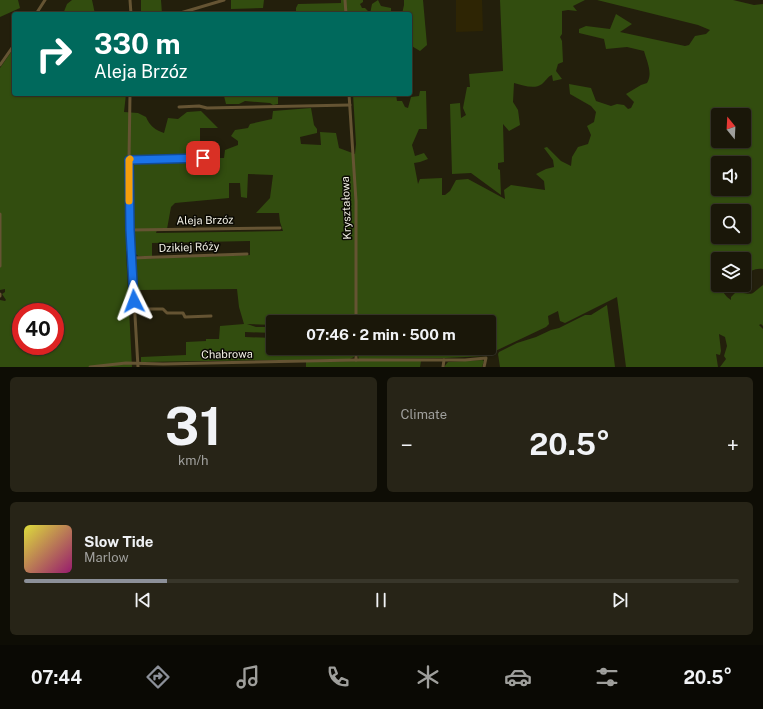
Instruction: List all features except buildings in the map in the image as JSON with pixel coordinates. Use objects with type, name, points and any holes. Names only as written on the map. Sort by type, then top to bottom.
[{"type":"street","points":[[37,12],[45,0]]},
{"type":"street","points":[[130,0],[131,12]]},
{"type":"street","points":[[184,12],[224,0]]},
{"type":"street","points":[[345,0],[346,12]]},
{"type":"street","points":[[0,65],[12,48]]},
{"type":"street","points":[[130,96],[130,230],[137,366]]},
{"type":"street","name":"Kryształowa","points":[[350,96],[356,201],[356,315]]},
{"type":"street","points":[[179,107],[199,106],[207,108],[350,105]]},
{"type":"street","points":[[129,160],[203,158]]},
{"type":"street","points":[[0,214],[0,266]]},
{"type":"street","name":"Aleja Brzóz","points":[[130,230],[280,228]]},
{"type":"street","name":"Dzikiej Róży","points":[[131,258],[247,254]]},
{"type":"street","points":[[134,309],[163,309],[167,313],[184,313],[185,317],[211,316]]},
{"type":"street","points":[[356,355],[356,360]]},
{"type":"street","name":"Chabrowa","points":[[90,367],[126,363],[137,366],[229,365],[281,362],[486,358],[484,367]]},
{"type":"street","points":[[443,367],[444,360]]},
{"type":"street","points":[[281,362],[281,367]]},
{"type":"green space","points":[[0,0],[18,0],[20,8],[0,17]]},
{"type":"green space","points":[[72,0],[92,0],[95,12],[64,12],[67,4]]},
{"type":"green space","points":[[141,0],[161,0],[162,12],[141,12]]},
{"type":"green space","points":[[231,0],[264,0],[263,8],[231,9]]},
{"type":"green space","points":[[341,0],[363,0],[360,4],[362,8],[365,8],[368,11],[296,12],[298,4],[341,3]]},
{"type":"green space","points":[[378,0],[381,6],[391,8],[391,12],[370,12],[372,4]]},
{"type":"green space","points":[[404,0],[423,0],[427,45],[420,51],[412,46],[412,12],[402,12]]},
{"type":"green space","points":[[500,0],[585,0],[573,6],[577,11],[562,11],[562,34],[560,37],[562,41],[563,62],[558,64],[556,71],[562,79],[553,81],[552,75],[536,87],[514,83],[513,102],[518,110],[520,125],[509,131],[503,124],[504,162],[498,163],[498,169],[500,170],[501,195],[471,173],[452,174],[450,104],[460,103],[461,118],[466,115],[463,108],[467,87],[470,87],[469,74],[503,71]]},
{"type":"green space","points":[[597,0],[733,0],[754,5],[763,4],[763,269],[751,271],[751,252],[711,252],[711,292],[723,292],[731,300],[731,297],[736,292],[751,294],[763,285],[763,326],[761,324],[759,325],[763,329],[763,367],[720,367],[726,359],[724,356],[727,346],[725,337],[719,334],[721,351],[720,355],[716,354],[718,367],[626,367],[617,297],[565,323],[560,321],[558,311],[548,316],[549,324],[546,327],[496,351],[496,315],[266,315],[266,325],[247,324],[256,327],[266,327],[266,333],[245,332],[245,337],[266,338],[266,355],[354,355],[354,357],[350,359],[141,362],[141,357],[186,355],[186,342],[219,339],[220,326],[244,324],[239,307],[237,289],[138,290],[136,259],[250,255],[250,241],[152,243],[152,256],[138,256],[135,253],[126,251],[132,367],[0,367],[0,300],[6,300],[2,294],[5,292],[5,289],[0,290],[0,68],[11,52],[12,96],[126,96],[124,112],[138,113],[146,117],[153,127],[164,133],[168,118],[178,119],[187,112],[201,111],[218,128],[200,128],[200,145],[218,145],[219,158],[224,158],[225,150],[238,145],[238,141],[231,136],[235,130],[248,128],[250,124],[272,119],[273,111],[311,108],[317,133],[300,137],[301,144],[321,145],[320,132],[336,133],[339,148],[355,154],[356,144],[353,96],[396,96],[397,101],[402,101],[405,107],[408,108],[411,97],[419,96],[420,91],[426,91],[427,129],[419,129],[412,145],[415,156],[424,153],[428,159],[414,163],[418,184],[420,179],[442,178],[442,195],[445,195],[450,191],[456,180],[468,179],[505,199],[504,190],[511,185],[545,190],[544,181],[536,174],[554,167],[553,160],[544,148],[547,147],[561,161],[571,166],[572,157],[578,147],[588,144],[591,135],[587,126],[594,122],[596,112],[591,106],[570,94],[569,84],[591,88],[596,101],[611,106],[617,104],[624,105],[628,109],[631,108],[634,102],[626,94],[647,83],[649,79],[649,67],[644,51],[627,47],[606,49],[604,39],[579,33],[579,29],[586,26],[610,29],[616,14],[632,24],[620,32],[685,46],[689,45],[695,36],[706,34],[710,30],[698,25]],"holes":[[[248,174],[273,175],[270,198],[256,213],[279,213],[283,231],[156,233],[157,230],[167,229],[171,207],[175,203],[229,198],[229,183],[240,183],[241,197],[247,198]]]},
{"type":"green space","points":[[224,96],[278,96],[278,104],[273,105],[270,103],[245,101],[239,104],[226,104]]},
{"type":"green space","points":[[607,305],[615,367],[500,367],[499,352],[517,343],[559,328],[585,315],[591,315]]},
{"type":"green space","points":[[358,355],[487,355],[446,358],[359,359]]},
{"type":"green space","points":[[421,361],[420,367],[306,367],[306,362]]},
{"type":"green space","points":[[484,361],[482,367],[444,367],[448,362]]},
{"type":"sand","points":[[456,0],[482,0],[483,31],[456,32]]},
{"type":"slow traffic","points":[[129,201],[130,159]]},
{"type":"route","points":[[134,301],[130,230],[129,160],[203,158]]}]
